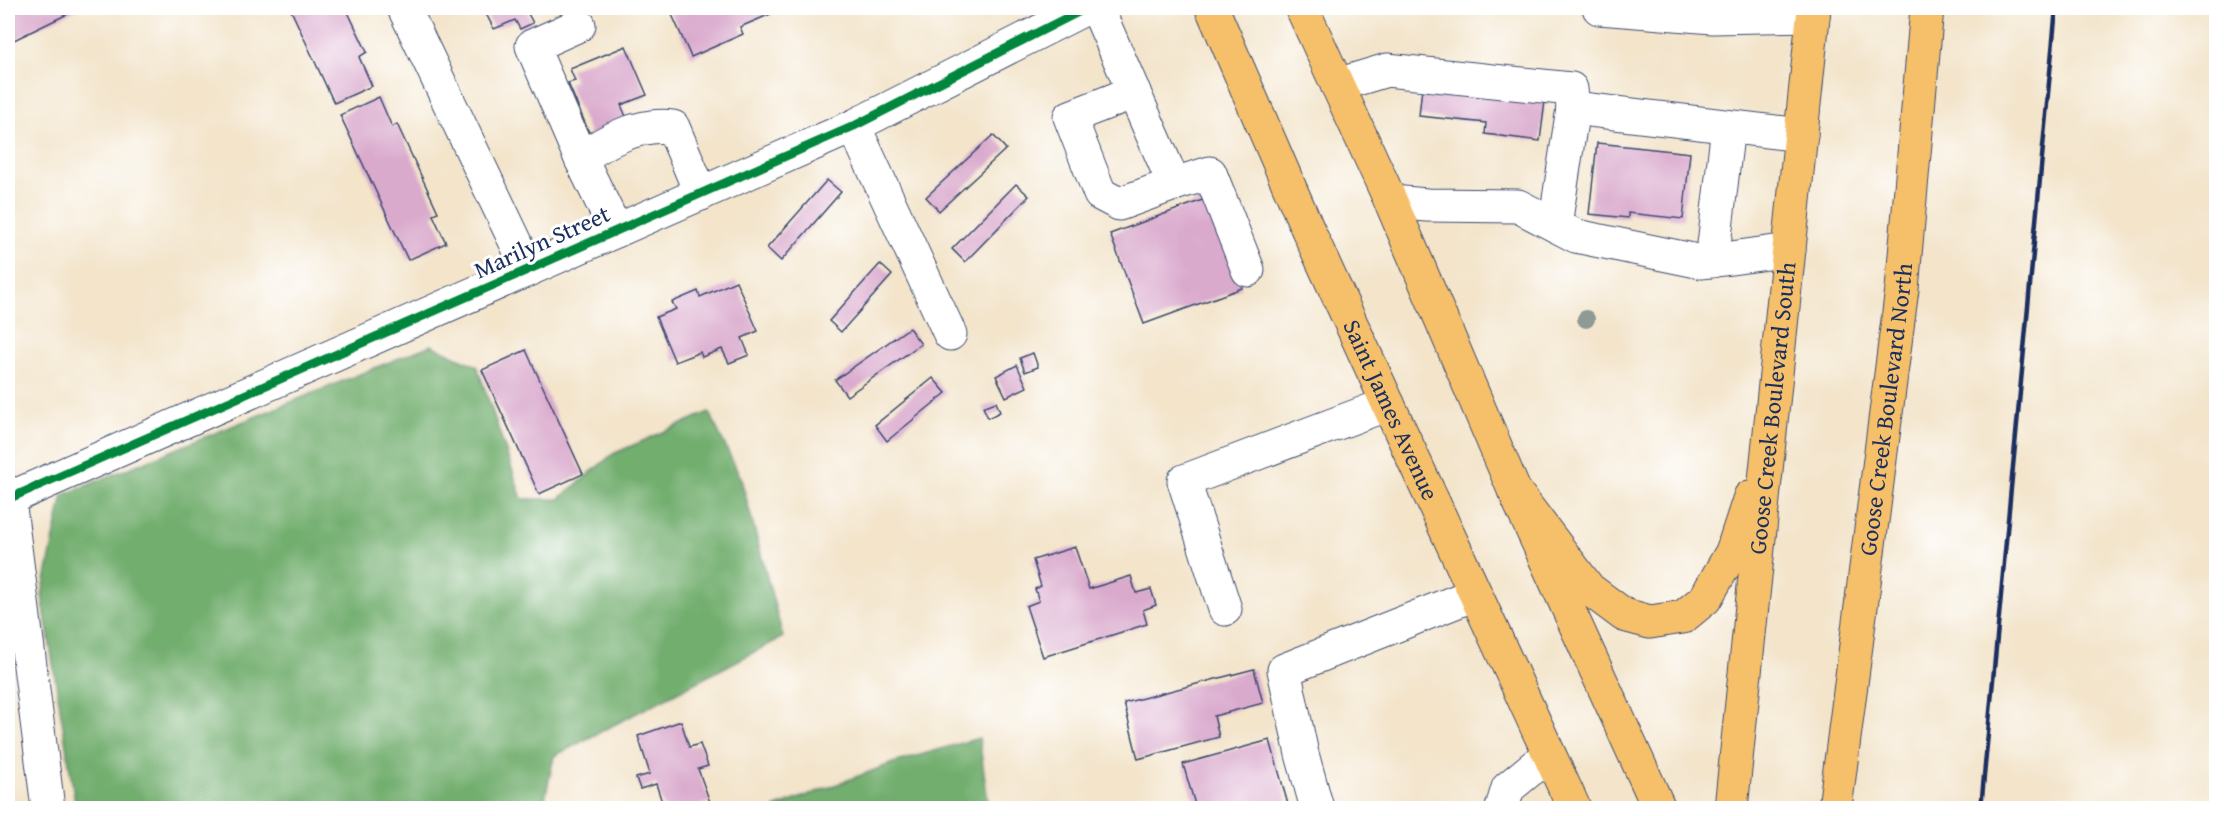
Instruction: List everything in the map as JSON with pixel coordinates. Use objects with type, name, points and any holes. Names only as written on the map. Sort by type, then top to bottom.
[{"type":"main road","name":"Saint James Avenue","points":[[1212,8],[1304,220],[1574,808]]},
{"type":"main road","points":[[1302,8],[1391,202],[1514,490],[1659,808]]},
{"type":"main road","name":"Goose Creek Boulevard North","points":[[1835,808],[1902,289],[1927,8]]},
{"type":"main road","name":"Goose Creek Boulevard South","points":[[1731,808],[1814,11]]},
{"type":"main road","points":[[1514,490],[1589,589],[1624,615],[1650,622],[1683,618],[1705,599],[1732,552],[1770,438]]},
{"type":"street","points":[[404,8],[529,270]]},
{"type":"street","points":[[1599,8],[1728,17],[1814,11]]},
{"type":"street","points":[[1694,8],[1728,17]]},
{"type":"street","points":[[1083,9],[1134,92],[1174,184]]},
{"type":"street","name":"Marilyn Street","points":[[8,497],[854,126],[1083,9]]},
{"type":"street","points":[[579,25],[531,46],[616,231]]},
{"type":"street","points":[[1337,85],[1387,70],[1571,89],[1573,108],[1555,225]]},
{"type":"street","points":[[1134,92],[1070,117],[1100,194],[1119,204],[1210,173],[1248,270]]},
{"type":"street","points":[[1573,108],[1801,135]]},
{"type":"street","points":[[581,159],[618,137],[657,124],[673,127],[701,194]]},
{"type":"street","points":[[854,126],[950,334]]},
{"type":"street","points":[[1712,261],[1728,127]]},
{"type":"street","points":[[1391,202],[1426,205],[1518,206],[1575,236],[1702,262],[1789,250]]},
{"type":"street","points":[[1225,609],[1184,481],[1388,404]]},
{"type":"street","points":[[8,497],[48,808]]},
{"type":"street","points":[[1317,808],[1302,754],[1284,670],[1474,594]]},
{"type":"street","points":[[1502,808],[1508,788],[1548,755]]},
{"type":"green space","points":[[431,345],[477,366],[522,499],[559,499],[613,454],[709,412],[741,479],[783,637],[554,756],[543,808],[76,808],[42,595],[63,495]]},
{"type":"green space","points":[[979,738],[989,808],[774,808],[893,763]]},
{"type":"building","points":[[8,8],[80,8],[12,41],[8,33]]},
{"type":"building","points":[[290,8],[346,8],[367,52],[359,57],[372,86],[334,103]]},
{"type":"building","points":[[483,8],[537,8],[527,12],[533,23],[520,29],[515,20],[494,29]]},
{"type":"building","points":[[669,8],[770,8],[773,13],[740,27],[743,34],[691,57]]},
{"type":"building","points":[[626,46],[647,95],[621,105],[628,121],[591,137],[568,83],[575,81],[570,69]]},
{"type":"building","points":[[1423,78],[1546,93],[1540,141],[1485,134],[1486,123],[1419,116]]},
{"type":"building","points":[[379,97],[392,127],[397,124],[438,212],[433,215],[446,243],[408,260],[340,115]]},
{"type":"building","points":[[993,135],[1006,149],[939,211],[926,197]]},
{"type":"building","points":[[1597,143],[1690,153],[1683,219],[1628,213],[1628,218],[1589,214]]},
{"type":"building","points":[[827,180],[841,192],[781,261],[767,248]]},
{"type":"building","points":[[1016,184],[1029,196],[965,262],[952,249]]},
{"type":"building","points":[[1208,198],[1242,288],[1144,324],[1110,234]]},
{"type":"building","points":[[880,264],[892,275],[841,332],[829,321]]},
{"type":"building","points":[[736,281],[758,331],[742,338],[749,355],[729,363],[722,349],[702,357],[700,352],[675,362],[656,317],[676,309],[672,302],[698,291],[700,297]]},
{"type":"building","points":[[909,328],[921,344],[847,396],[835,380]]},
{"type":"building","points":[[526,350],[583,474],[539,494],[482,370]]},
{"type":"building","points":[[1033,353],[1038,367],[1025,372],[1020,358]]},
{"type":"building","points":[[1017,365],[1027,387],[1006,397],[996,376]]},
{"type":"building","points":[[933,378],[946,393],[887,441],[875,425]]},
{"type":"building","points":[[996,402],[1000,412],[988,418],[983,407]]},
{"type":"building","points":[[1075,547],[1089,589],[1131,576],[1136,593],[1151,589],[1156,605],[1143,610],[1147,624],[1043,657],[1026,606],[1039,601],[1035,589],[1041,586],[1033,560]]},
{"type":"building","points":[[1254,669],[1263,703],[1214,716],[1219,737],[1138,759],[1124,703]]},
{"type":"building","points":[[681,721],[689,747],[700,744],[708,766],[698,769],[710,802],[691,808],[664,808],[656,784],[640,789],[636,778],[650,774],[638,736]]},
{"type":"building","points":[[1270,740],[1289,808],[1196,808],[1183,764]]},
{"type":"railway","points":[[1981,808],[2056,8]]},
{"type":"cycle path","points":[[8,499],[854,126],[1086,8]]}]
